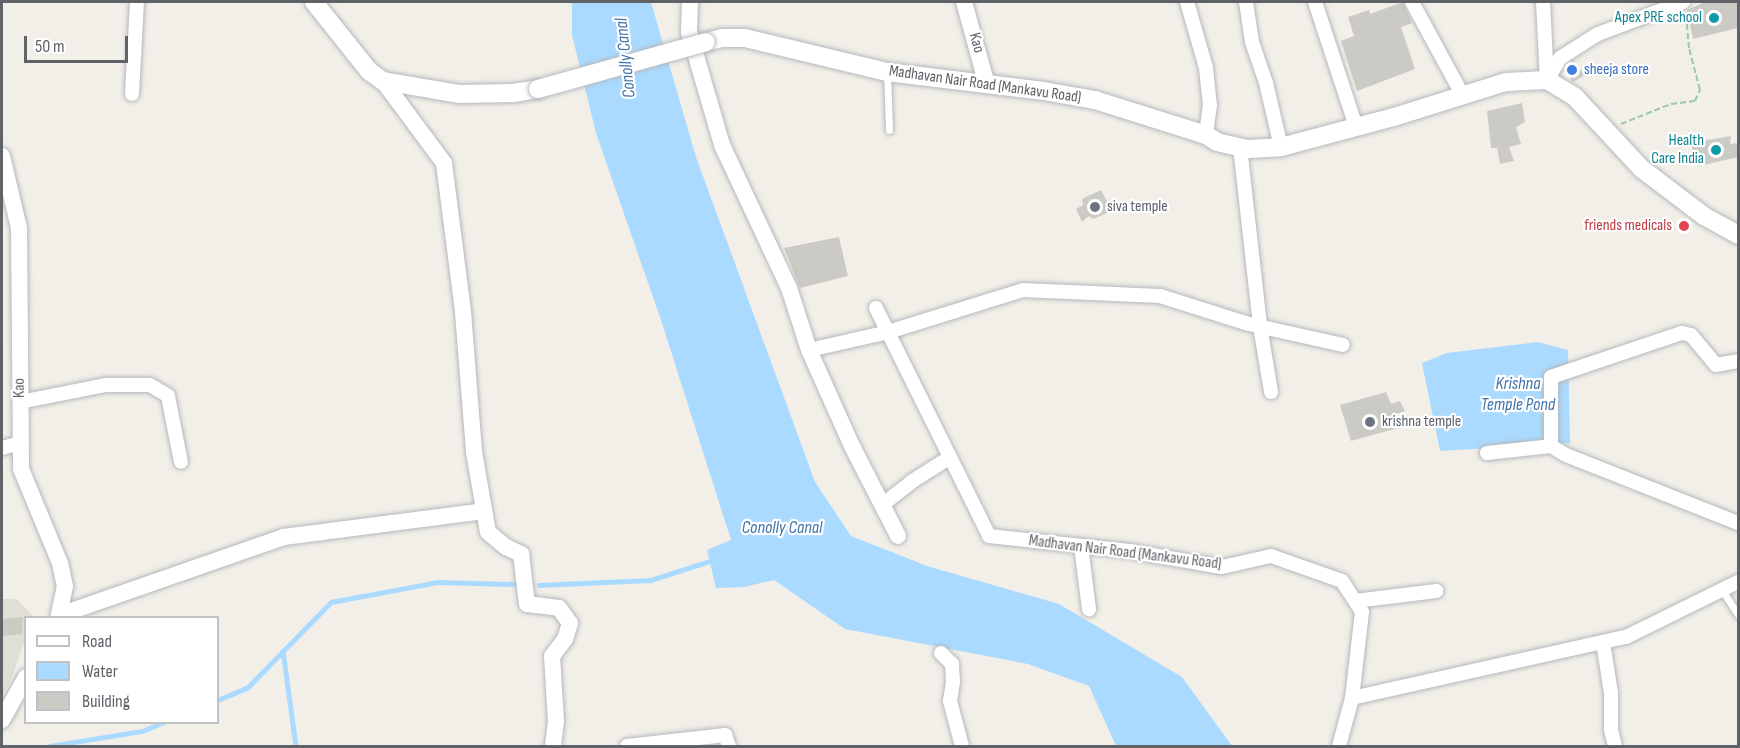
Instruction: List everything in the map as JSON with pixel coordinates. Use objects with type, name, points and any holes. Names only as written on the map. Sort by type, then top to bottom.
[{"type":"main road","points":[[314,2],[369,71],[382,81]]},
{"type":"main road","name":"Madhavan Nair Road (Mankavu Road)","points":[[382,81],[460,94],[513,93],[722,38],[745,38],[887,72],[1044,91],[1095,100],[1206,135],[1217,142],[1259,150],[1281,147],[1356,127],[1506,82],[1547,80]]},
{"type":"main road","points":[[1547,80],[1575,97],[1607,133],[1651,176],[1704,216],[1738,235]]},
{"type":"street","points":[[132,94],[137,2]]},
{"type":"street","points":[[690,2],[689,32],[722,145],[789,288],[809,350],[898,536]]},
{"type":"street","name":"Kao","points":[[964,2],[987,85]]},
{"type":"street","points":[[1187,2],[1206,68],[1210,105],[1206,135]]},
{"type":"street","points":[[1246,2],[1252,42],[1266,83],[1281,147]]},
{"type":"street","points":[[1315,2],[1356,127]]},
{"type":"street","points":[[1412,2],[1462,94]]},
{"type":"street","points":[[1543,2],[1547,80]]},
{"type":"street","points":[[1547,80],[1560,58],[1598,34],[1684,7]]},
{"type":"street","points":[[382,81],[444,163],[463,312],[471,431],[488,532],[506,547],[521,554],[527,604],[559,608],[568,618],[569,631],[552,656],[556,721],[553,747]]},
{"type":"street","points":[[1240,147],[1260,326],[1271,392]]},
{"type":"street","name":"Kao","points":[[2,156],[19,228],[21,469],[60,563],[65,586],[59,616]]},
{"type":"street","points":[[809,350],[888,332],[1023,290],[1160,296],[1260,326],[1343,345]]},
{"type":"street","name":"Madhavan Nair Road (Mankavu Road)","points":[[876,308],[989,536],[1081,546],[1222,567],[1271,556],[1342,581],[1355,601]]},
{"type":"street","points":[[1551,446],[1551,377],[1682,333],[1691,335],[1716,365],[1738,361]]},
{"type":"street","points":[[20,402],[106,385],[150,385],[168,396],[181,462]]},
{"type":"street","points":[[2,448],[21,443]]},
{"type":"street","points":[[1487,453],[1551,446],[1566,455],[1738,523]]},
{"type":"street","points":[[882,505],[949,458]]},
{"type":"street","points":[[59,616],[284,537],[483,511]]},
{"type":"street","points":[[1081,546],[1089,609]]},
{"type":"street","points":[[1352,698],[1626,636],[1738,582]]},
{"type":"street","points":[[1339,747],[1352,698],[1362,612],[1355,601],[1436,591]]},
{"type":"street","points":[[1603,642],[1611,693],[1611,730],[1615,747]]},
{"type":"street","points":[[941,653],[952,664],[953,682],[950,701],[962,747]]},
{"type":"street","points":[[2,720],[24,681]]},
{"type":"street","points":[[627,747],[725,735],[729,747]]},
{"type":"lane","points":[[887,72],[889,130]]},
{"type":"lane","points":[[1722,590],[1738,615]]},
{"type":"path","points":[[1607,133],[1647,111],[1671,104],[1695,101],[1700,90],[1689,48],[1684,7]]},
{"type":"shaded area","points":[[2,599],[17,599],[33,616],[24,616],[24,643],[10,682],[2,695]]},
{"type":"water","name":"Conolly Canal","points":[[572,2],[651,2],[696,157],[815,482],[851,536],[927,566],[1059,604],[1182,677],[1232,746],[1116,746],[1089,686],[1028,664],[845,629],[774,580],[744,587],[716,588],[707,550],[731,540],[662,323],[596,133],[572,35]]},
{"type":"water","name":"Krishna Temple Pond","points":[[1538,342],[1568,350],[1570,443],[1440,451],[1422,363],[1447,353]]},
{"type":"building","points":[[1403,2],[1412,23],[1401,27],[1415,69],[1357,91],[1341,41],[1354,36],[1348,17],[1369,10],[1370,14]]},
{"type":"building","name":"Apex PRE school","points":[[1705,2],[1738,2],[1738,28],[1693,39],[1687,10]]},
{"type":"building","name":"sheeja store","points":[[1573,60],[1585,75],[1573,82],[1563,70]]},
{"type":"building","points":[[1522,103],[1525,122],[1516,127],[1521,144],[1509,147],[1514,161],[1500,164],[1497,148],[1491,148],[1487,111]]},
{"type":"building","name":"Health Care India","points":[[1731,136],[1730,144],[1738,143],[1738,157],[1699,166],[1690,143]]},
{"type":"building","name":"siva temple","points":[[1101,190],[1112,211],[1093,219],[1089,216],[1082,222],[1076,209],[1083,205],[1082,199]]},
{"type":"building","points":[[839,237],[848,276],[800,288],[784,248]]},
{"type":"building","name":"krishna temple","points":[[1386,392],[1391,404],[1400,401],[1405,411],[1393,415],[1398,428],[1351,441],[1340,405]]},
{"type":"building","points":[[23,617],[22,634],[2,636],[2,619]]},
{"type":"waterway","points":[[539,585],[651,580],[713,560]]},
{"type":"waterway","points":[[219,700],[248,687],[331,602],[438,582],[513,584]]},
{"type":"waterway","points":[[283,651],[296,746]]},
{"type":"waterway","name":"Conolly Canal","points":[[50,746],[142,731],[159,724]]},
{"type":"place","name":"Apex PRE school","points":[[1714,18]]},
{"type":"place","name":"sheeja store","points":[[1572,70]]},
{"type":"place","name":"Health Care India","points":[[1716,150]]},
{"type":"place","name":"siva temple","points":[[1095,207]]},
{"type":"place","name":"friends medicals","points":[[1684,226]]},
{"type":"place","name":"krishna temple","points":[[1370,422]]}]
